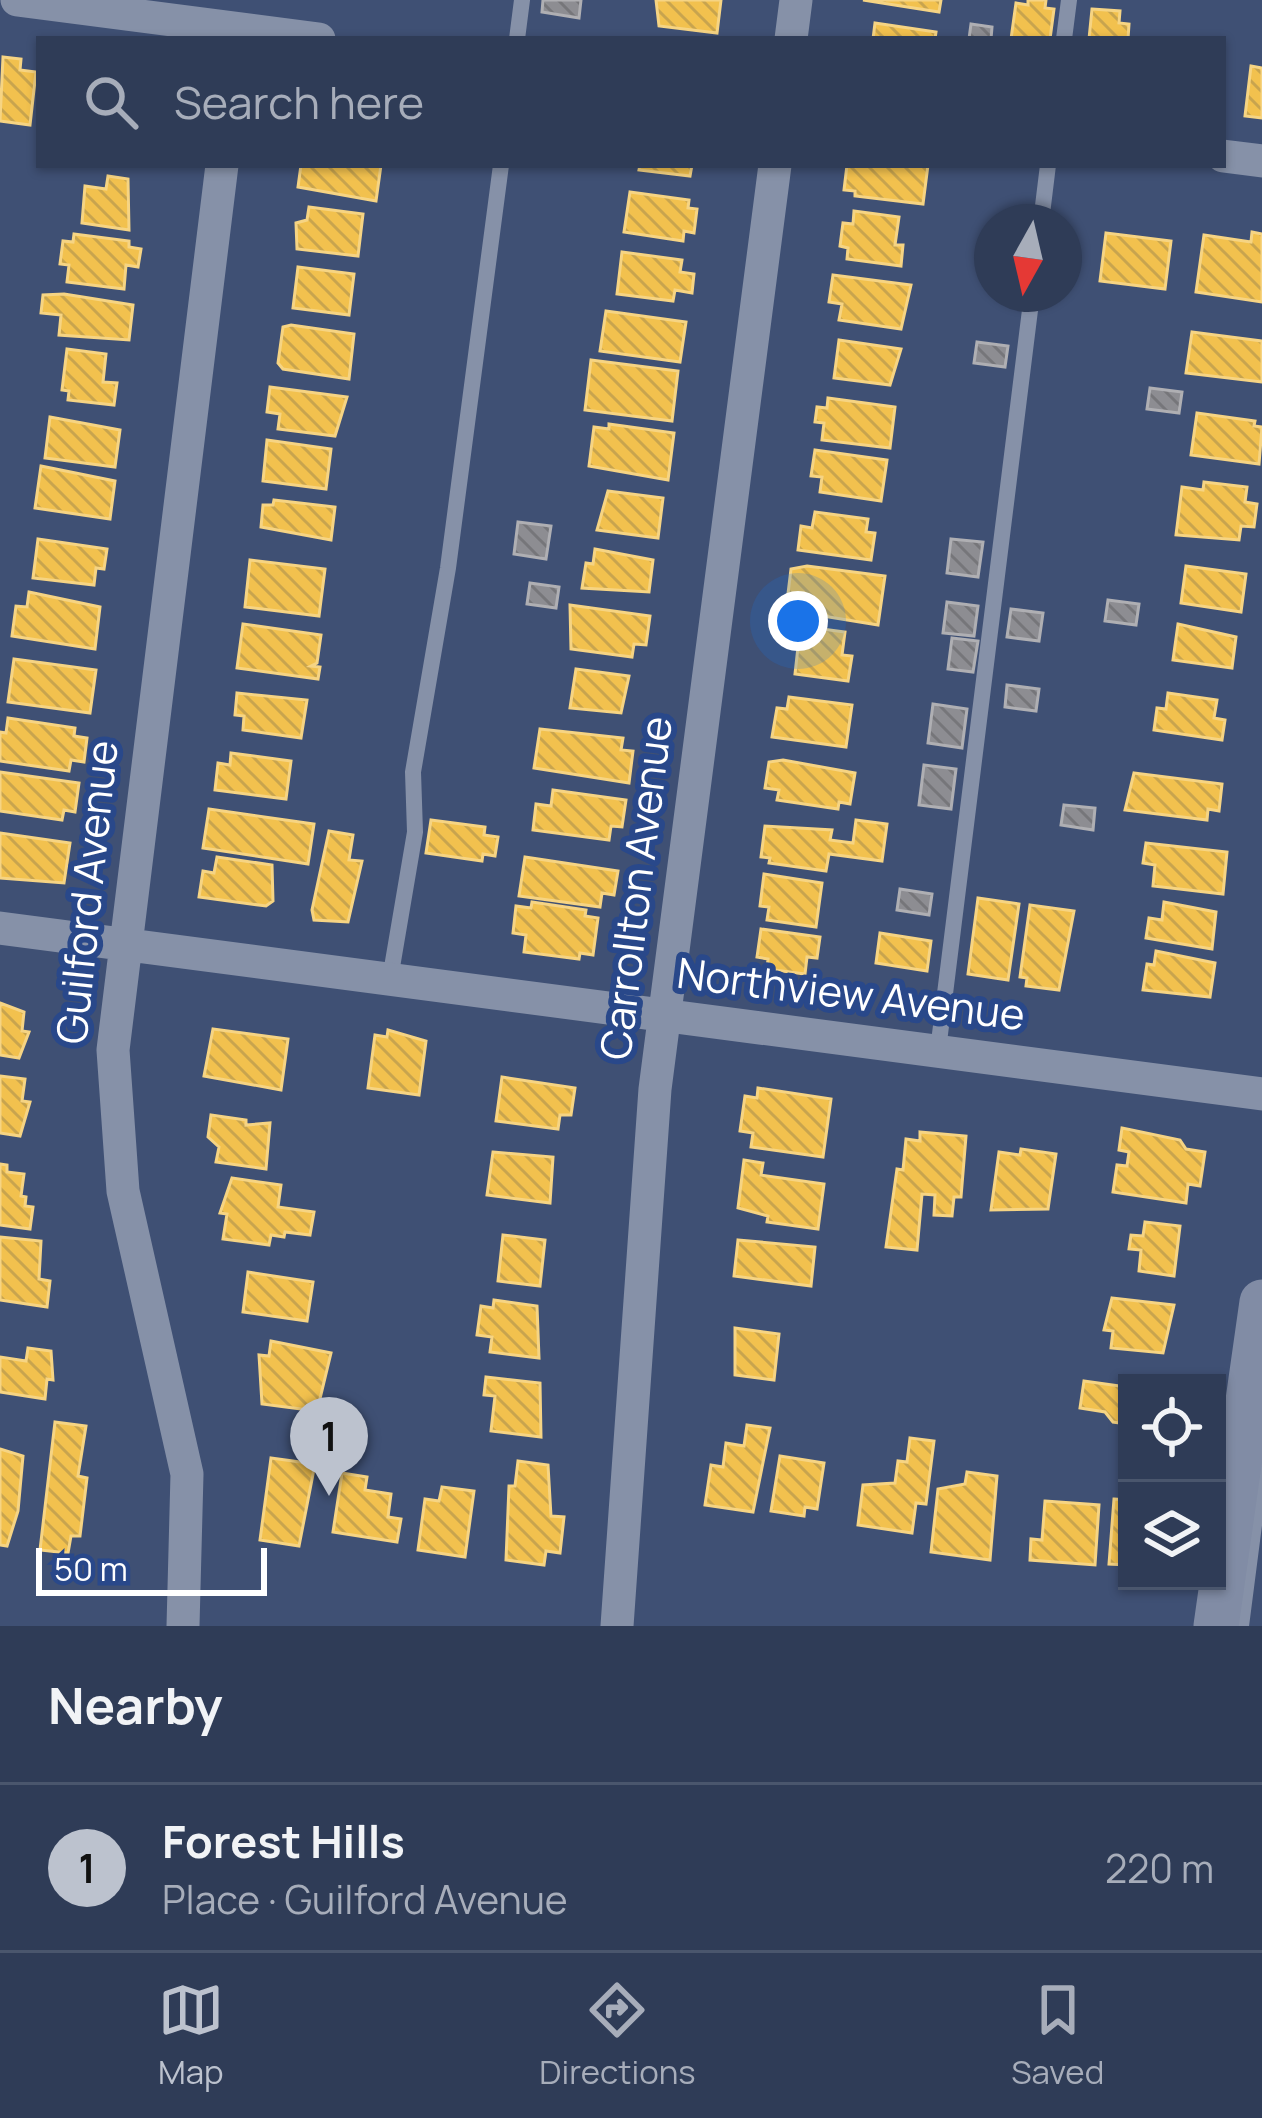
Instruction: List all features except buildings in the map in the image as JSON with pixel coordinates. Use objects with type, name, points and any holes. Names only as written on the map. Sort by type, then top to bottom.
[{"type":"main road","points":[[1216,1626],[1262,1302]]},
{"type":"street","points":[[17,0],[240,22],[305,36]]},
{"type":"street","points":[[790,36],[796,0]]},
{"type":"street","points":[[1226,156],[1262,161]]},
{"type":"street","name":"Guilford Avenue","points":[[183,1626],[187,1494],[182,1438],[131,1234],[115,1136],[113,1050],[222,168]]},
{"type":"street","name":"Carrollton Avenue","points":[[617,1626],[633,1451],[644,1216],[664,1015],[775,168]]},
{"type":"street","name":"Northview Avenue","points":[[0,928],[1262,1094]]},
{"type":"lane","points":[[517,36],[522,0]]},
{"type":"lane","points":[[1064,36],[1069,0]]},
{"type":"lane","points":[[390,979],[415,832],[413,772],[448,568],[501,168]]},
{"type":"lane","points":[[1043,204],[1048,168]]},
{"type":"lane","points":[[938,1051],[1030,312]]},
{"type":"lane","points":[[1241,1626],[1262,1463]]},
{"type":"place","name":"Forest Hills","points":[[329,1496]]}]
